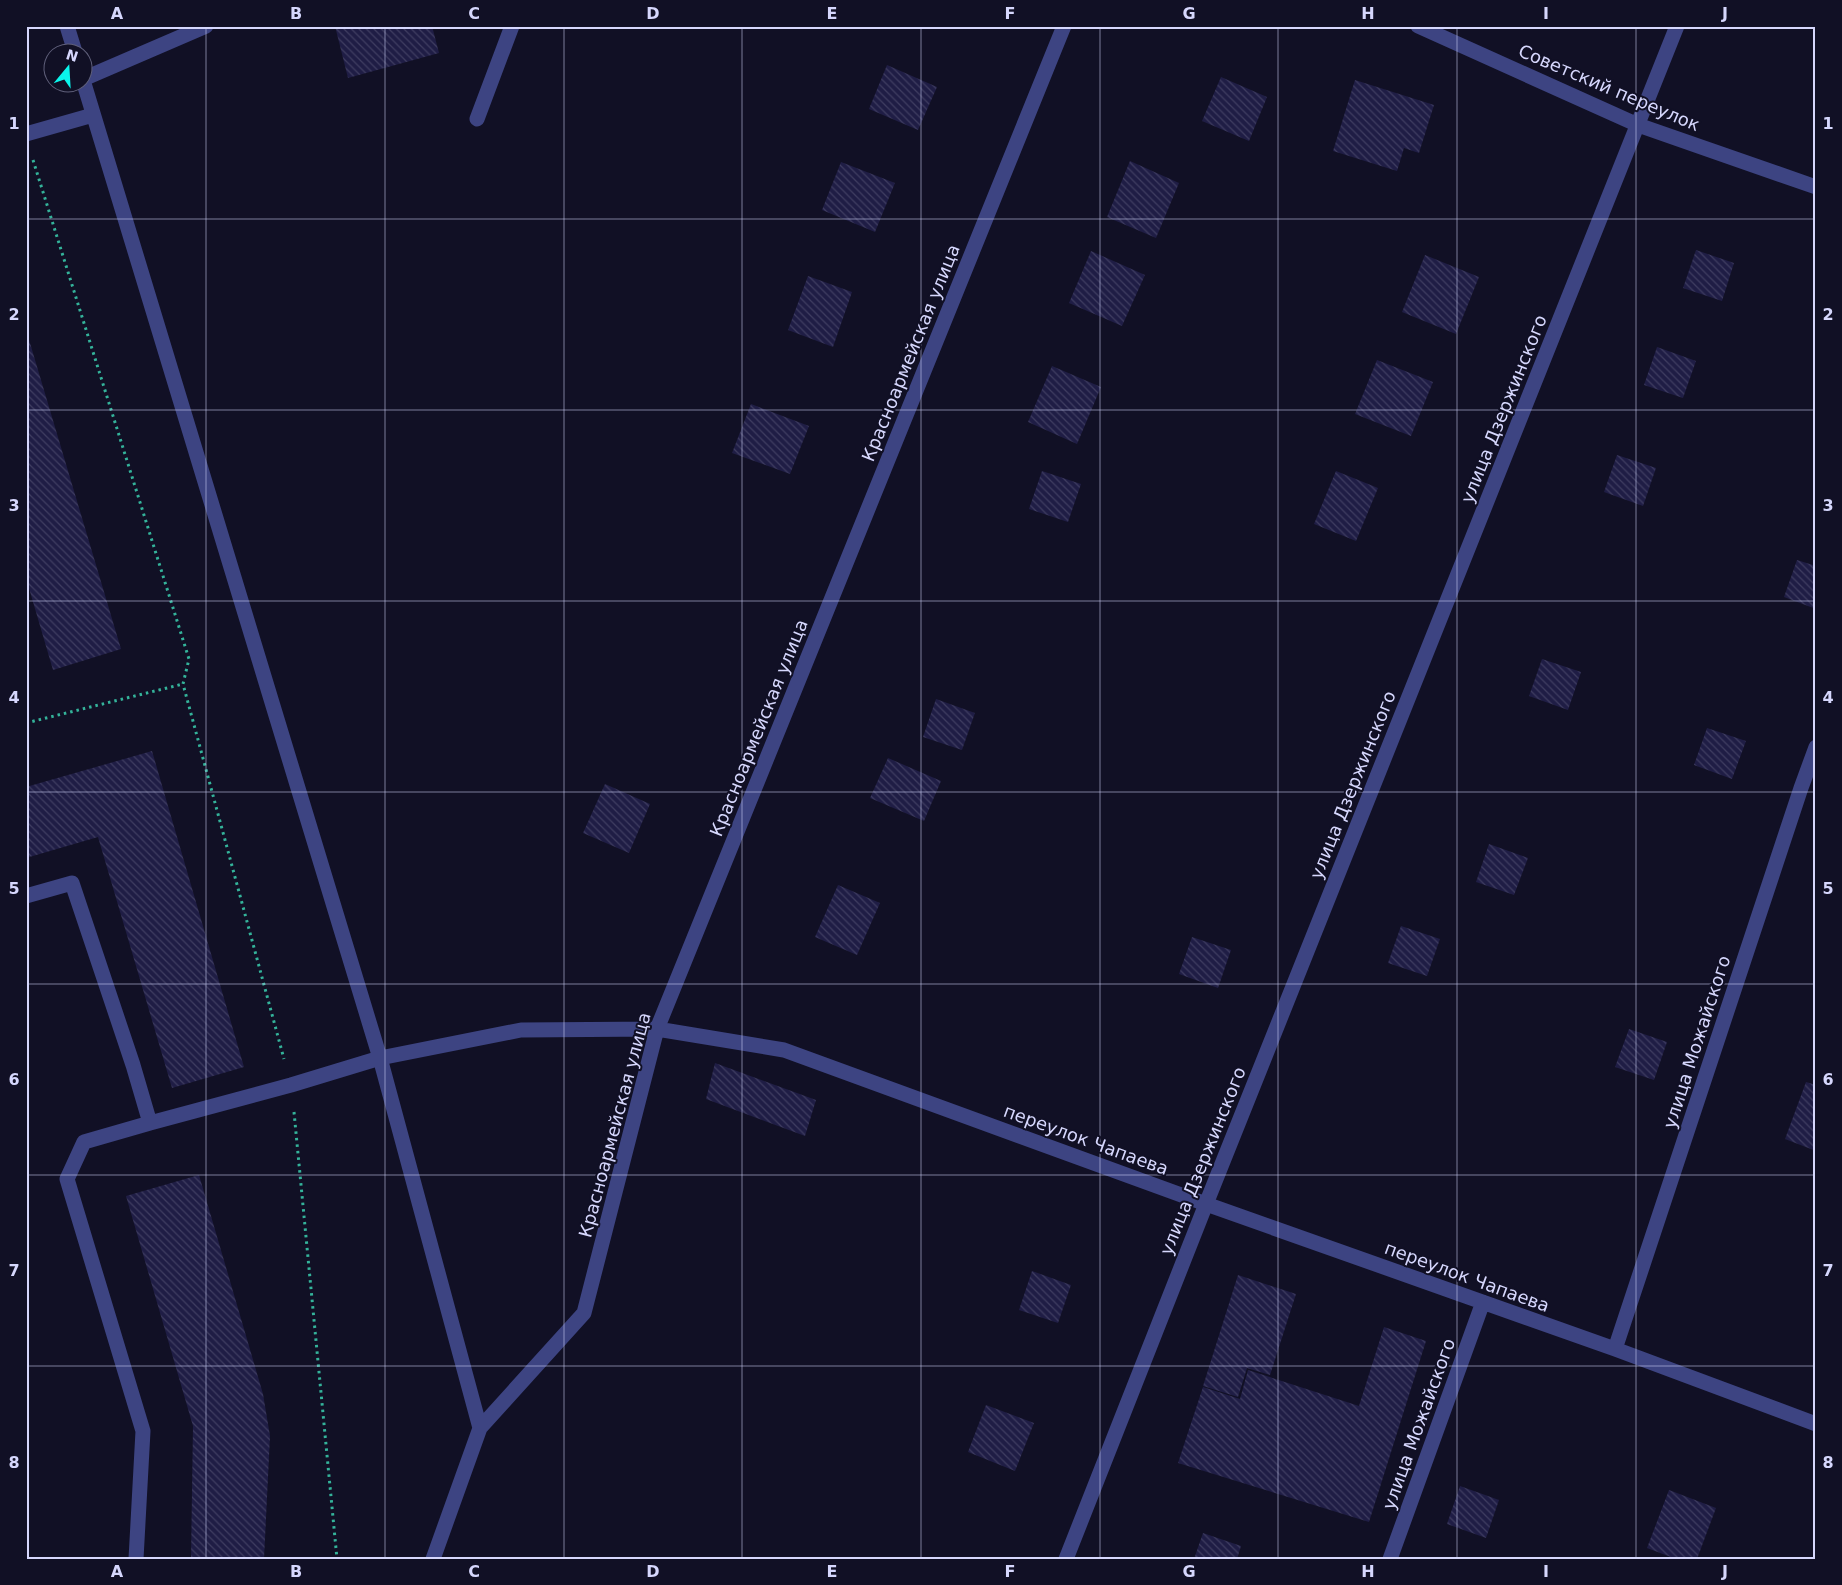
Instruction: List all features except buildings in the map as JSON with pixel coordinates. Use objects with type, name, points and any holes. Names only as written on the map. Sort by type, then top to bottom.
[{"type":"street","points":[[67,26],[72,42]]},
{"type":"street","points":[[92,74],[206,26]]},
{"type":"street","points":[[477,119],[512,26]]},
{"type":"street","name":"Красноармейская улица","points":[[480,1428],[584,1314],[657,1029],[1064,26]]},
{"type":"street","name":"Советский переулок","points":[[1418,26],[1638,125],[1816,187]]},
{"type":"street","name":"улица Дзержинского","points":[[1066,1559],[1677,26]]},
{"type":"street","points":[[87,92],[380,1058],[480,1428],[433,1559]]},
{"type":"street","points":[[26,134],[93,115]]},
{"type":"street","name":"улица Можайского","points":[[1615,1349],[1816,747]]},
{"type":"street","points":[[26,896],[72,883],[134,1066],[150,1123]]},
{"type":"street","name":"переулок Чапаева","points":[[136,1559],[143,1431],[67,1179],[84,1142],[291,1085],[380,1058],[521,1030],[657,1029],[784,1050],[1206,1204],[1615,1349],[1816,1424]]},
{"type":"street","name":"улица Можайского","points":[[1390,1559],[1483,1302]]},
{"type":"path","points":[[32,157],[189,659],[183,684],[291,1085],[337,1559]]},
{"type":"path","points":[[26,724],[183,684]]}]
